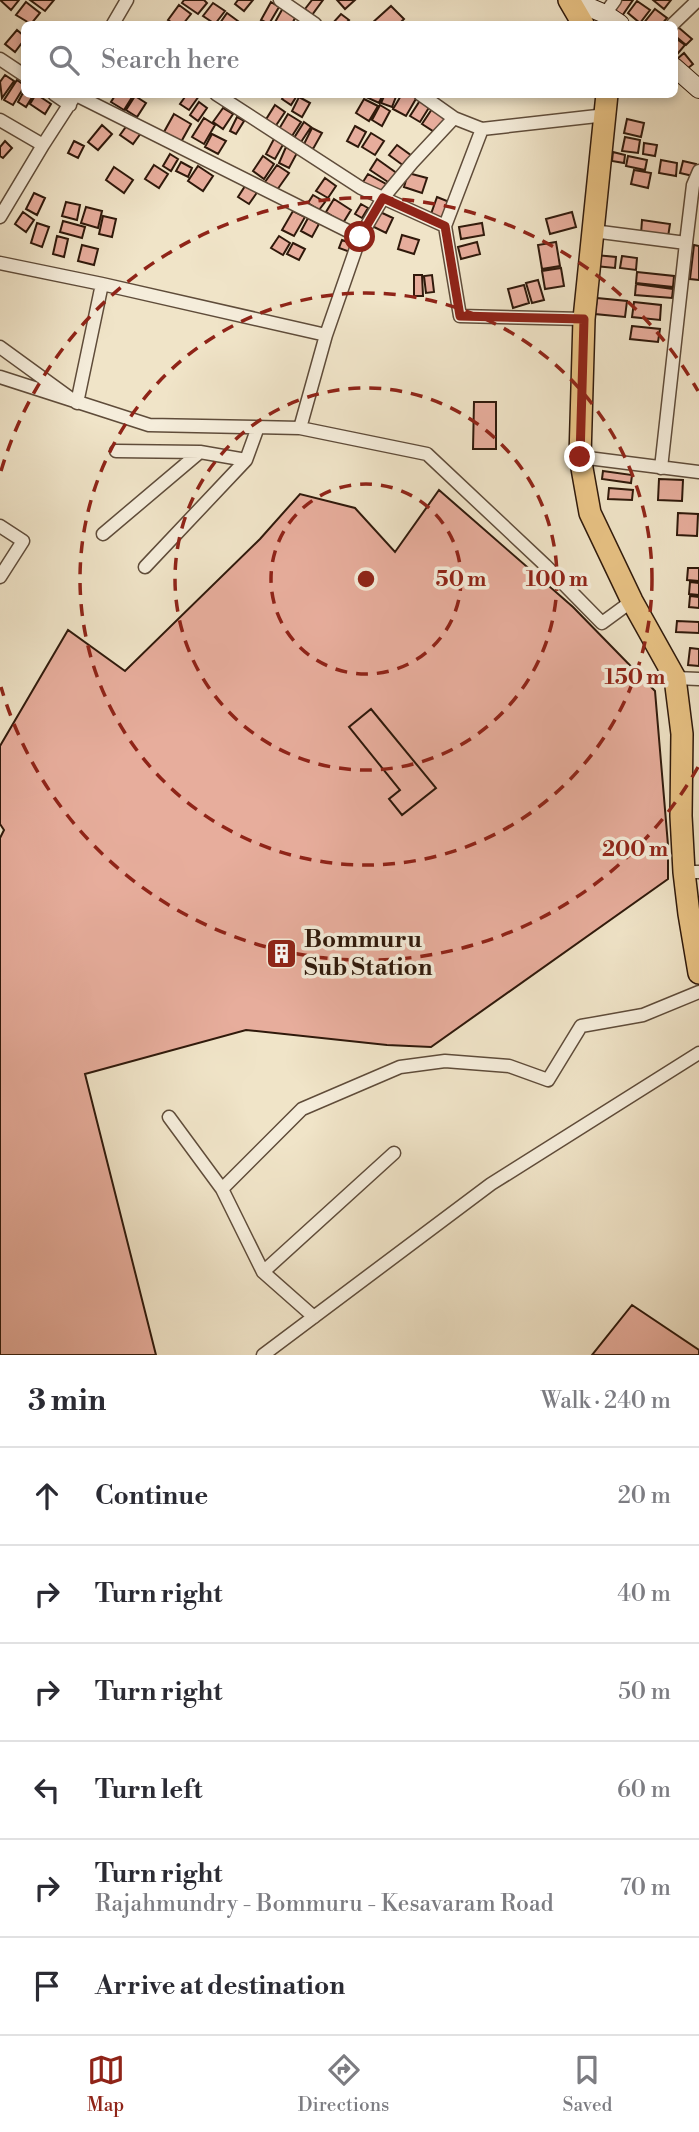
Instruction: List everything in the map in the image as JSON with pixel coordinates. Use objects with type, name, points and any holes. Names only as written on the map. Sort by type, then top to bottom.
[{"type":"main road","points":[[570,0],[614,13]]},
{"type":"main road","points":[[570,0],[581,21]]},
{"type":"main road","points":[[678,71],[699,89]]},
{"type":"main road","points":[[607,105],[584,319],[580,457],[590,513],[632,601],[675,678],[682,734],[681,817],[692,872],[688,914],[699,972]]},
{"type":"street","points":[[115,21],[127,0]]},
{"type":"street","points":[[280,0],[311,21]]},
{"type":"street","points":[[676,21],[698,0]]},
{"type":"street","points":[[0,59],[21,73]]},
{"type":"street","points":[[0,217],[4,201],[74,98],[360,237]]},
{"type":"street","points":[[222,98],[361,188],[445,226]]},
{"type":"street","points":[[425,98],[454,118],[482,129],[607,105]]},
{"type":"street","points":[[300,428],[326,335],[360,237],[383,198],[454,118]]},
{"type":"street","points":[[0,120],[43,145]]},
{"type":"street","points":[[482,129],[445,226],[460,316],[584,319]]},
{"type":"street","points":[[660,468],[693,185],[699,171]]},
{"type":"street","points":[[593,231],[686,243]]},
{"type":"street","points":[[0,263],[326,335]]},
{"type":"street","points":[[77,403],[102,284]]},
{"type":"street","points":[[0,347],[77,403]]},
{"type":"street","points":[[0,377],[149,425],[300,428],[427,454],[545,565],[602,623],[632,601]]},
{"type":"street","points":[[145,567],[246,460],[258,427]]},
{"type":"street","points":[[116,451],[200,452],[246,460]]},
{"type":"street","points":[[103,534],[200,452]]},
{"type":"street","points":[[580,457],[699,472]]},
{"type":"street","points":[[0,526],[23,541],[0,577]]},
{"type":"street","points":[[675,678],[699,679]]},
{"type":"street","points":[[222,1189],[302,1109],[400,1067],[445,1061],[509,1066],[548,1080],[580,1026],[643,1015],[699,992]]},
{"type":"street","points":[[263,1355],[280,1351],[314,1317],[491,1184],[699,1053]]},
{"type":"street","points":[[170,1117],[222,1189],[263,1272],[314,1317]]},
{"type":"street","points":[[263,1272],[394,1153]]},
{"type":"building","points":[[0,0],[19,0],[11,10]]},
{"type":"building","points":[[30,0],[54,0],[45,11]]},
{"type":"building","points":[[184,0],[204,0],[207,3],[198,14],[182,3]]},
{"type":"building","points":[[238,0],[253,0],[244,11],[235,4]]},
{"type":"building","points":[[312,0],[323,0],[312,15],[305,9]]},
{"type":"building","points":[[337,0],[355,0],[345,9]]},
{"type":"building","points":[[620,0],[633,0],[622,16],[613,9]]},
{"type":"building","points":[[653,0],[671,0],[664,9]]},
{"type":"building","points":[[637,1],[650,10],[642,21],[628,13]]},
{"type":"building","points":[[26,2],[40,13],[33,21],[26,21],[16,15]]},
{"type":"building","points":[[271,2],[279,7],[271,21],[261,20]]},
{"type":"building","points":[[213,3],[225,11],[217,21],[210,21],[203,16]]},
{"type":"building","points":[[179,5],[191,14],[185,21],[168,20]]},
{"type":"building","points":[[391,6],[404,19],[402,21],[374,21]]},
{"type":"building","points":[[283,8],[296,16],[294,21],[276,21]]},
{"type":"building","points":[[655,9],[667,18],[664,21],[645,21]]},
{"type":"building","points":[[227,13],[238,21],[221,21]]},
{"type":"building","points":[[341,14],[349,20],[348,21],[335,21]]},
{"type":"building","points":[[678,27],[692,39],[686,45],[678,38]]},
{"type":"building","points":[[17,30],[21,33],[21,44],[15,52],[5,44]]},
{"type":"building","points":[[678,40],[685,45],[678,53]]},
{"type":"building","points":[[684,53],[693,64],[687,69],[678,58]]},
{"type":"building","points":[[5,75],[14,81],[2,98],[0,82]]},
{"type":"building","points":[[17,80],[21,83],[21,92],[13,105],[4,100]]},
{"type":"building","points":[[21,96],[32,98],[26,107],[18,102]]},
{"type":"building","points":[[34,98],[42,98],[51,104],[45,114],[30,104]]},
{"type":"building","points":[[114,98],[132,98],[124,110],[111,102]]},
{"type":"building","points":[[134,98],[146,103],[137,117],[126,110]]},
{"type":"building","points":[[184,98],[198,98],[189,110],[180,104]]},
{"type":"building","points":[[283,98],[295,98],[291,105]]},
{"type":"building","points":[[298,98],[310,103],[302,117],[292,111]]},
{"type":"building","points":[[368,98],[381,98],[379,103]]},
{"type":"building","points":[[383,98],[395,98],[392,107],[381,103]]},
{"type":"building","points":[[400,98],[416,98],[406,116],[393,109]]},
{"type":"building","points":[[364,99],[378,106],[369,121],[356,113]]},
{"type":"building","points":[[421,99],[430,106],[420,122],[410,116]]},
{"type":"building","points":[[199,102],[207,108],[198,121],[190,115]]},
{"type":"building","points":[[275,105],[285,112],[275,127],[265,121]]},
{"type":"building","points":[[380,105],[390,111],[382,126],[372,120]]},
{"type":"building","points":[[434,106],[447,115],[436,133],[422,124]]},
{"type":"building","points":[[223,108],[233,114],[223,129],[213,122]]},
{"type":"building","points":[[174,114],[191,124],[181,142],[164,132]]},
{"type":"building","points":[[288,114],[301,122],[292,136],[279,129]]},
{"type":"building","points":[[237,117],[244,121],[236,134],[230,131]]},
{"type":"building","points":[[204,118],[215,125],[204,144],[192,137]]},
{"type":"building","points":[[627,119],[644,123],[641,137],[624,133]]},
{"type":"building","points":[[304,122],[311,127],[301,142],[294,138]]},
{"type":"building","points":[[128,124],[141,133],[133,144],[120,135]]},
{"type":"building","points":[[102,125],[112,134],[98,150],[88,142]]},
{"type":"building","points":[[355,126],[366,132],[358,147],[347,141]]},
{"type":"building","points":[[312,128],[322,133],[313,149],[304,144]]},
{"type":"building","points":[[371,133],[384,141],[375,155],[362,147]]},
{"type":"building","points":[[212,134],[226,141],[218,154],[205,147]]},
{"type":"building","points":[[275,137],[285,141],[275,159],[266,154]]},
{"type":"building","points":[[625,137],[640,140],[638,153],[622,151]]},
{"type":"building","points":[[5,141],[12,148],[3,158],[0,156],[0,147]]},
{"type":"building","points":[[74,141],[84,146],[78,158],[68,153]]},
{"type":"building","points":[[644,143],[657,145],[655,156],[643,154]]},
{"type":"building","points":[[397,145],[412,156],[404,166],[389,155]]},
{"type":"building","points":[[286,147],[297,153],[289,168],[279,163]]},
{"type":"building","points":[[613,152],[625,155],[624,163],[612,161]]},
{"type":"building","points":[[170,154],[178,159],[171,171],[163,166]]},
{"type":"building","points":[[263,156],[274,164],[264,179],[253,171]]},
{"type":"building","points":[[628,156],[647,160],[645,170],[626,166]]},
{"type":"building","points":[[377,159],[398,174],[391,184],[370,170]]},
{"type":"building","points":[[661,160],[677,163],[676,176],[659,173]]},
{"type":"building","points":[[683,161],[696,164],[693,176],[680,173]]},
{"type":"building","points":[[181,162],[192,168],[188,177],[176,171]]},
{"type":"building","points":[[154,165],[168,174],[159,188],[145,179]]},
{"type":"building","points":[[277,165],[289,173],[277,190],[265,182]]},
{"type":"building","points":[[198,166],[213,176],[203,191],[188,181]]},
{"type":"building","points":[[114,167],[133,180],[124,193],[106,180]]},
{"type":"building","points":[[634,170],[651,173],[648,188],[631,184]]},
{"type":"building","points":[[408,173],[427,178],[422,193],[404,187]]},
{"type":"building","points":[[368,174],[386,184],[380,195],[361,185]]},
{"type":"building","points":[[325,178],[336,186],[328,198],[316,191]]},
{"type":"building","points":[[247,183],[258,191],[249,204],[238,197]]},
{"type":"building","points":[[34,193],[45,198],[37,215],[26,209]]},
{"type":"building","points":[[313,195],[325,202],[319,210],[308,203]]},
{"type":"building","points":[[437,197],[452,203],[445,220],[431,214]]},
{"type":"building","points":[[334,199],[351,210],[343,223],[326,212]]},
{"type":"building","points":[[66,202],[80,205],[77,220],[62,216]]},
{"type":"building","points":[[361,204],[368,208],[362,218],[355,214]]},
{"type":"building","points":[[86,207],[102,211],[98,228],[81,223]]},
{"type":"building","points":[[293,211],[305,217],[294,236],[282,230]]},
{"type":"building","points":[[378,211],[393,218],[386,233],[370,225]]},
{"type":"building","points":[[23,212],[34,220],[26,232],[15,224]]},
{"type":"building","points":[[572,212],[576,227],[550,234],[546,219]]},
{"type":"building","points":[[103,216],[116,219],[112,237],[99,234]]},
{"type":"building","points":[[308,218],[319,224],[312,237],[301,231]]},
{"type":"building","points":[[642,220],[670,224],[668,237],[641,234]]},
{"type":"building","points":[[63,221],[85,227],[82,238],[60,232]]},
{"type":"building","points":[[37,223],[49,227],[42,247],[31,243]]},
{"type":"building","points":[[482,223],[484,235],[461,239],[459,227]]},
{"type":"building","points":[[402,235],[419,240],[414,254],[398,249]]},
{"type":"building","points":[[57,236],[68,239],[64,257],[53,254]]},
{"type":"building","points":[[279,236],[290,243],[283,255],[271,248]]},
{"type":"building","points":[[342,240],[353,244],[350,252],[339,248]]},
{"type":"building","points":[[477,242],[480,254],[461,259],[458,247]]},
{"type":"building","points":[[556,242],[560,266],[542,269],[538,245]]},
{"type":"building","points":[[293,243],[305,249],[299,260],[287,254]]},
{"type":"building","points":[[82,245],[98,249],[94,265],[78,261]]},
{"type":"building","points":[[694,245],[699,246],[699,280],[690,279]]},
{"type":"building","points":[[596,255],[616,257],[615,268],[595,266]]},
{"type":"building","points":[[622,256],[637,258],[636,270],[620,268]]},
{"type":"building","points":[[561,268],[564,286],[545,289],[542,271]]},
{"type":"building","points":[[637,272],[674,276],[673,287],[636,283]]},
{"type":"building","points":[[414,275],[422,275],[423,296],[414,296]]},
{"type":"building","points":[[432,275],[434,292],[426,293],[424,276]]},
{"type":"building","points":[[538,280],[544,300],[532,303],[526,283]]},
{"type":"building","points":[[636,284],[673,289],[672,298],[635,295]]},
{"type":"building","points":[[524,285],[529,303],[513,308],[508,289]]},
{"type":"building","points":[[597,298],[627,301],[625,317],[595,314]]},
{"type":"building","points":[[634,302],[661,305],[660,320],[632,317]]},
{"type":"building","points":[[632,326],[660,329],[658,342],[630,339]]},
{"type":"building","points":[[474,402],[496,402],[496,449],[473,449]]},
{"type":"building","points":[[603,471],[632,475],[631,483],[602,479]]},
{"type":"building","points":[[659,479],[683,480],[682,501],[658,500]]},
{"type":"building","points":[[609,488],[633,490],[632,500],[608,499]]},
{"type":"building","name":"Bommuru Sub Station","points":[[439,490],[573,607],[655,691],[668,845],[668,879],[431,1047],[246,1030],[85,1074],[156,1355],[0,1355],[0,838],[4,830],[0,824],[0,746],[68,630],[125,671],[260,539],[300,494],[355,508],[395,552]]},
{"type":"building","points":[[678,513],[698,514],[697,536],[677,535]]},
{"type":"building","points":[[688,568],[699,568],[699,581],[687,580]]},
{"type":"building","points":[[690,582],[699,583],[699,595],[689,594]]},
{"type":"building","points":[[690,596],[699,597],[699,608],[689,607]]},
{"type":"building","points":[[677,621],[699,622],[699,633],[676,632]]},
{"type":"building","points":[[690,648],[699,649],[699,666],[688,665]]},
{"type":"building","points":[[371,709],[436,788],[402,815],[389,799],[400,790],[349,727]]},
{"type":"building","points":[[632,1305],[699,1350],[699,1355],[592,1355]]},
{"type":"place","name":"Bommuru Sub Station","points":[[281,954]]},
{"type":"route","points":[[360,237],[383,198],[445,226],[460,316],[584,319],[580,457]]}]
